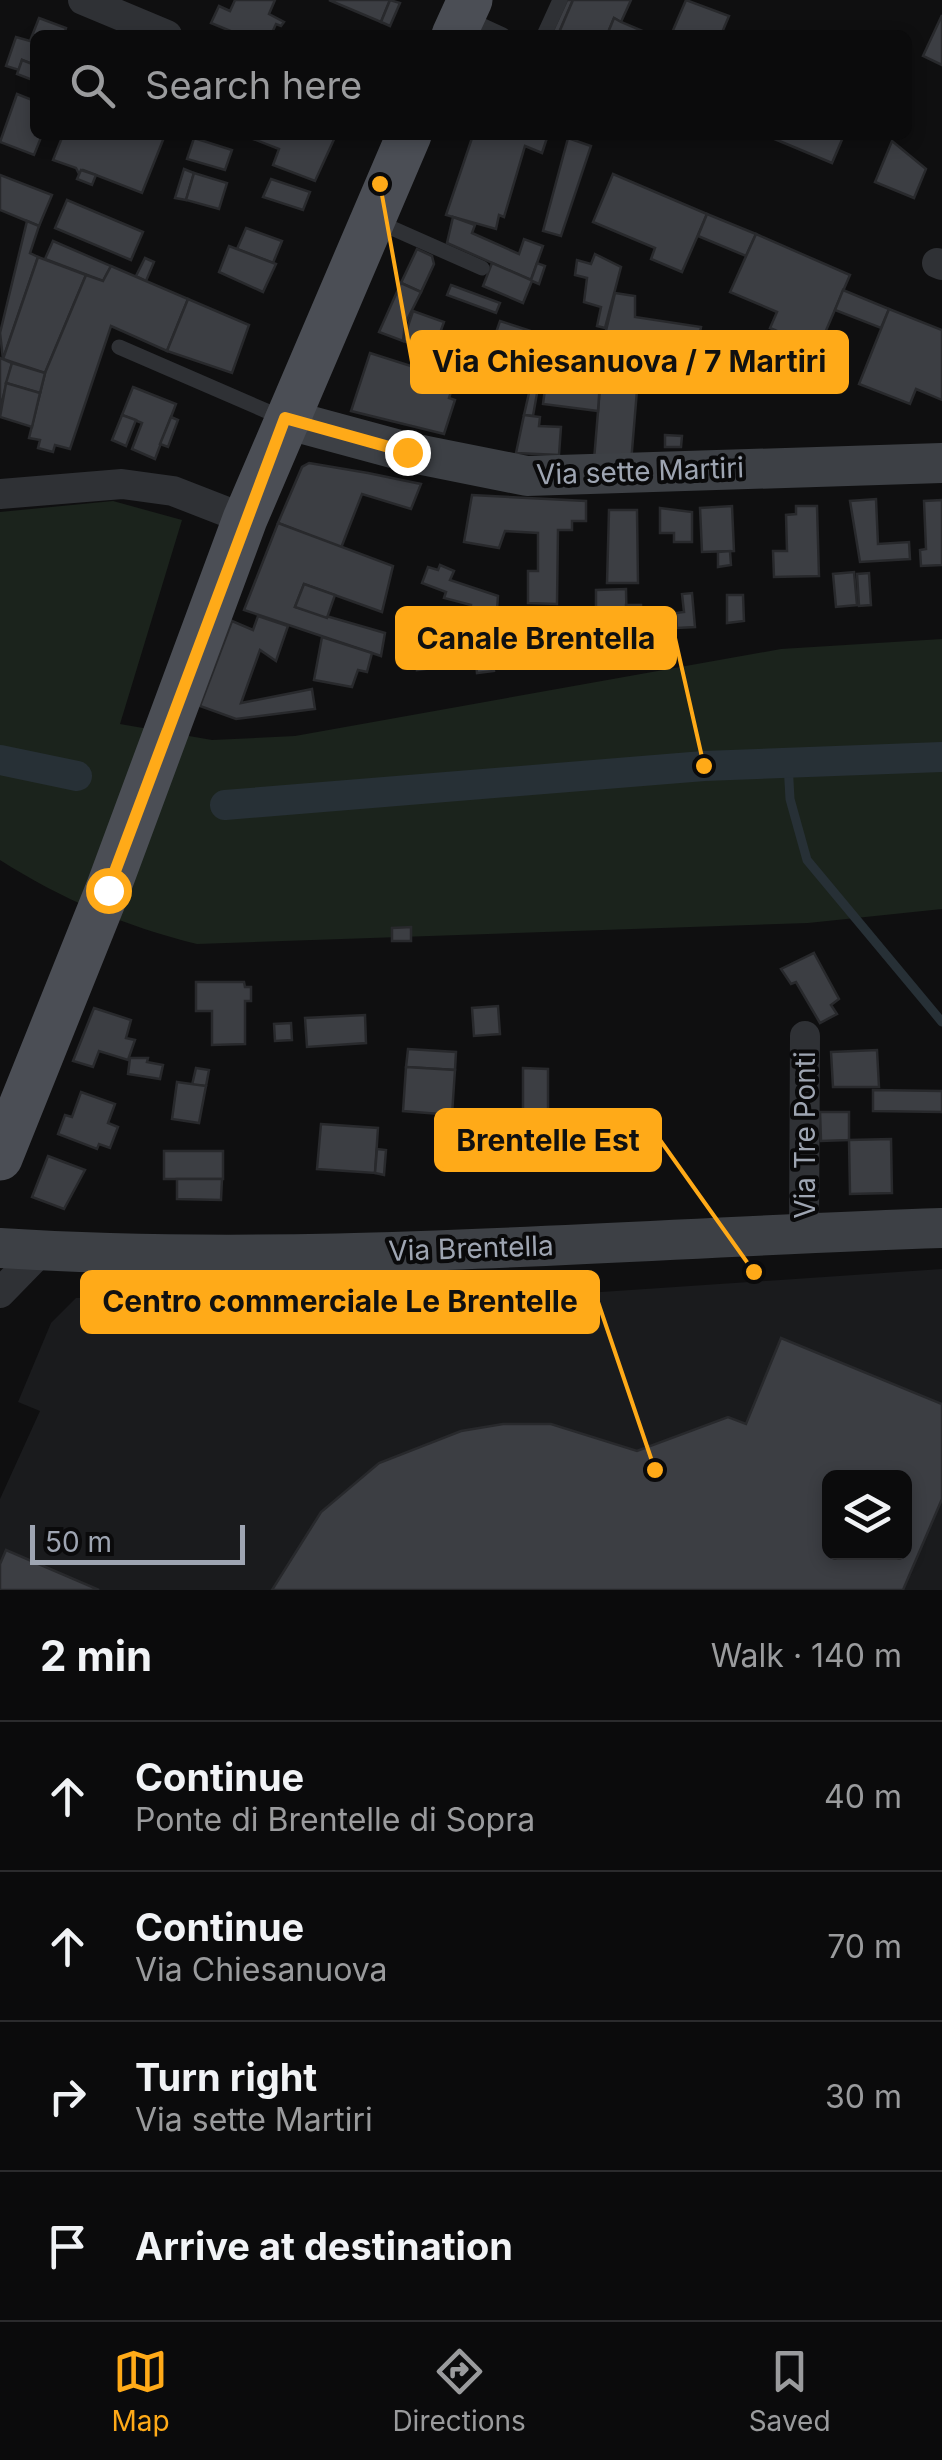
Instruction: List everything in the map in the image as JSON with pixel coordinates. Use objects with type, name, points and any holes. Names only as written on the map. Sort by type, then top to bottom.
[{"type":"main road","points":[[0,1158],[108,890],[244,519],[405,140]]},
{"type":"main road","name":"Via sette Martiri","points":[[285,418],[407,452],[528,476],[942,464]]},
{"type":"main road","name":"Via Brentella","points":[[0,1248],[514,1249],[637,1239],[942,1228]]},
{"type":"street","points":[[93,2],[156,30]]},
{"type":"street","points":[[0,494],[122,484],[174,491],[244,519]]},
{"type":"street","name":"Via Tre Ponti","points":[[804,1234],[806,1036]]},
{"type":"street","points":[[0,1292],[40,1251]]},
{"type":"lane","points":[[546,30],[560,0]]},
{"type":"lane","points":[[462,17],[492,30]]},
{"type":"lane","points":[[373,219],[482,268]]},
{"type":"lane","points":[[119,347],[285,418]]},
{"type":"shaded area","points":[[113,501],[182,520],[120,724],[212,740],[295,736],[781,649],[942,639],[942,909],[808,923],[197,944],[145,929],[71,899],[0,860],[0,512]]},
{"type":"shaded area","points":[[942,1269],[942,1590],[0,1590],[0,1499],[40,1411],[18,1402],[51,1323],[76,1298],[527,1297]]},
{"type":"building","points":[[235,0],[275,0],[269,14],[284,22],[281,26],[276,24],[273,30],[228,30],[211,23],[219,6],[230,11]]},
{"type":"building","points":[[329,0],[390,0],[381,22]]},
{"type":"building","points":[[390,0],[400,3],[390,26],[381,22]]},
{"type":"building","points":[[567,0],[573,0],[560,30],[553,30]]},
{"type":"building","points":[[573,0],[631,0],[621,22],[614,18],[609,30],[560,30]]},
{"type":"building","points":[[686,0],[729,16],[723,30],[673,30]]},
{"type":"building","points":[[942,15],[942,65],[923,56]]},
{"type":"building","points":[[39,18],[66,28],[65,30],[34,30]]},
{"type":"building","points":[[614,18],[640,30],[609,30]]},
{"type":"building","points":[[16,37],[30,41],[30,63],[22,60],[19,70],[6,66]]},
{"type":"building","points":[[22,60],[30,63],[30,79],[17,74]]},
{"type":"building","points":[[17,94],[30,99],[30,140],[40,140],[34,155],[0,142]]},
{"type":"building","points":[[61,140],[163,140],[142,193],[83,170],[79,174],[76,168],[53,160]]},
{"type":"building","points":[[193,140],[232,150],[225,170],[187,159]]},
{"type":"building","points":[[256,140],[334,140],[315,181],[273,165],[279,149]]},
{"type":"building","points":[[471,140],[546,140],[542,153],[525,146],[504,217],[499,215],[496,229],[446,215]]},
{"type":"building","points":[[567,140],[591,146],[561,236],[543,231]]},
{"type":"building","points":[[777,140],[842,140],[832,163]]},
{"type":"building","points":[[892,141],[926,169],[914,198],[875,182]]},
{"type":"building","points":[[184,169],[194,173],[186,200],[175,198]]},
{"type":"building","points":[[81,170],[96,175],[92,185],[77,179]]},
{"type":"building","points":[[194,173],[227,183],[219,209],[186,200]]},
{"type":"building","points":[[613,174],[707,214],[682,272],[651,259],[655,248],[593,222]]},
{"type":"building","points":[[0,175],[52,195],[39,226],[0,210]]},
{"type":"building","points":[[271,179],[310,192],[303,210],[263,197]]},
{"type":"building","points":[[67,200],[143,232],[131,260],[55,228]]},
{"type":"building","points":[[707,214],[756,234],[746,256],[698,236]]},
{"type":"building","points":[[453,217],[475,225],[472,233],[519,254],[524,239],[543,246],[531,280],[447,243]]},
{"type":"building","points":[[27,221],[39,226],[30,253],[38,257],[3,359],[0,333]]},
{"type":"building","points":[[246,228],[282,241],[273,263],[237,249]]},
{"type":"building","points":[[756,234],[850,275],[818,349],[770,328],[777,312],[730,292]]},
{"type":"building","points":[[53,241],[111,266],[103,281],[45,259]]},
{"type":"building","points":[[229,246],[276,264],[263,292],[219,272]]},
{"type":"building","points":[[417,249],[432,256],[434,264],[421,292],[401,283]]},
{"type":"building","points":[[595,254],[621,267],[605,328],[597,326],[601,307],[584,302],[587,278],[575,275],[577,260],[591,264]]},
{"type":"building","points":[[38,257],[86,275],[45,373],[3,359]]},
{"type":"building","points":[[145,258],[154,262],[146,281],[136,276]]},
{"type":"building","points":[[492,263],[531,280],[537,263],[545,266],[539,284],[532,281],[523,303],[483,286]]},
{"type":"building","points":[[111,266],[188,299],[167,351],[111,326],[70,449],[55,445],[53,452],[38,448],[40,440],[29,438],[45,373],[86,275],[103,281]]},
{"type":"building","points":[[401,283],[421,292],[405,324],[403,341],[379,332]]},
{"type":"building","points":[[451,285],[500,303],[496,313],[447,295]]},
{"type":"building","points":[[843,290],[889,309],[881,328],[835,310]]},
{"type":"building","points":[[615,293],[635,296],[635,317],[701,327],[693,368],[639,366],[631,463],[594,460],[604,339]]},
{"type":"building","points":[[188,299],[249,325],[232,373],[167,351]]},
{"type":"building","points":[[889,309],[942,330],[942,400],[916,389],[910,404],[859,384]]},
{"type":"building","points":[[413,311],[444,322],[440,333],[484,345],[478,364],[403,341]]},
{"type":"building","points":[[500,321],[534,332],[523,368],[534,371],[532,379],[478,364],[484,345],[491,347]]},
{"type":"building","points":[[551,345],[588,351],[586,373],[590,373],[590,382],[600,382],[598,411],[543,404]]},
{"type":"building","points":[[370,353],[455,380],[449,398],[455,400],[444,434],[351,411]]},
{"type":"building","points":[[0,358],[12,363],[0,409]]},
{"type":"building","points":[[12,363],[45,373],[40,393],[6,383]]},
{"type":"building","points":[[534,371],[541,371],[533,416],[524,415]]},
{"type":"building","points":[[6,383],[40,393],[32,427],[0,417]]},
{"type":"building","points":[[133,387],[176,404],[155,459],[132,449],[142,423],[122,415]]},
{"type":"building","points":[[122,415],[136,420],[126,446],[112,440]]},
{"type":"building","points":[[524,415],[540,417],[539,426],[561,427],[559,455],[516,453]]},
{"type":"building","points":[[171,417],[178,420],[168,447],[160,444]]},
{"type":"building","points":[[665,435],[682,436],[681,447],[665,447]]},
{"type":"building","points":[[309,463],[421,484],[411,509],[362,494],[341,548],[278,523],[302,467]]},
{"type":"building","points":[[472,495],[586,501],[586,521],[572,521],[572,530],[558,530],[557,604],[528,603],[528,571],[538,571],[538,533],[505,531],[499,548],[464,542]]},
{"type":"building","points":[[876,499],[878,544],[909,542],[910,559],[860,562],[850,501]]},
{"type":"building","points":[[942,500],[942,565],[921,566],[920,550],[926,549],[924,501]]},
{"type":"building","points":[[732,506],[734,551],[702,552],[700,508]]},
{"type":"building","points":[[796,506],[817,506],[819,576],[774,577],[773,551],[787,551],[786,515],[796,514]]},
{"type":"building","points":[[660,508],[692,512],[692,542],[674,542],[674,533],[660,533]]},
{"type":"building","points":[[609,510],[637,510],[638,583],[607,583]]},
{"type":"building","points":[[278,523],[393,566],[382,612],[304,584],[295,607],[385,633],[381,656],[244,610]]},
{"type":"building","points":[[730,551],[731,565],[718,567],[718,552]]},
{"type":"building","points":[[440,565],[454,571],[450,580],[498,596],[495,637],[468,634],[471,605],[444,598],[446,592],[422,583],[428,567],[438,570]]},
{"type":"building","points":[[854,572],[857,605],[836,607],[833,574]]},
{"type":"building","points":[[869,573],[871,605],[859,606],[857,574]]},
{"type":"building","points":[[304,584],[335,595],[327,618],[295,607]]},
{"type":"building","points":[[626,589],[627,636],[584,634],[584,613],[596,612],[596,590]]},
{"type":"building","points":[[692,593],[695,627],[677,628],[676,613],[684,612],[682,594]]},
{"type":"building","points":[[727,595],[743,595],[744,621],[727,623]]},
{"type":"building","points":[[626,605],[641,605],[641,635],[627,636]]},
{"type":"building","points":[[258,616],[288,626],[276,661],[260,650],[241,703],[312,689],[315,709],[236,719],[200,706],[232,621],[253,630]]},
{"type":"building","points":[[419,630],[495,637],[493,660],[417,670]]},
{"type":"building","points":[[322,637],[372,653],[367,672],[358,670],[352,687],[314,680]]},
{"type":"building","points":[[493,660],[494,671],[477,673],[476,662]]},
{"type":"building","points":[[411,927],[411,941],[392,941],[392,928]]},
{"type":"building","points":[[814,953],[839,999],[831,1005],[837,1014],[820,1023],[796,982],[791,984],[781,969]]},
{"type":"building","points":[[196,982],[244,982],[245,987],[251,987],[251,1001],[245,1001],[245,1044],[212,1045],[212,1011],[196,1011]]},
{"type":"building","points":[[498,1006],[500,1034],[474,1036],[472,1008]]},
{"type":"building","points":[[94,1008],[131,1020],[126,1038],[135,1040],[128,1060],[99,1051],[93,1067],[73,1061]]},
{"type":"building","points":[[365,1015],[366,1043],[307,1047],[305,1018]]},
{"type":"building","points":[[291,1023],[292,1040],[275,1041],[274,1024]]},
{"type":"building","points":[[408,1049],[456,1052],[455,1070],[406,1067]]},
{"type":"building","points":[[877,1050],[879,1087],[833,1087],[831,1052]]},
{"type":"building","points":[[130,1058],[148,1058],[147,1062],[163,1065],[160,1079],[128,1074]]},
{"type":"building","points":[[406,1067],[455,1070],[452,1115],[403,1111]]},
{"type":"building","points":[[196,1068],[209,1070],[206,1086],[192,1085]]},
{"type":"building","points":[[523,1068],[548,1069],[548,1120],[523,1119]]},
{"type":"building","points":[[177,1082],[206,1086],[199,1123],[172,1119]]},
{"type":"building","points":[[873,1090],[942,1091],[942,1112],[873,1111]]},
{"type":"building","points":[[81,1092],[115,1104],[108,1123],[118,1127],[110,1148],[99,1144],[97,1149],[58,1134],[65,1115],[72,1117]]},
{"type":"building","points":[[820,1112],[849,1112],[849,1140],[821,1141]]},
{"type":"building","points":[[321,1124],[378,1128],[375,1173],[317,1169]]},
{"type":"building","points":[[891,1139],[892,1193],[850,1194],[849,1140]]},
{"type":"building","points":[[377,1149],[386,1150],[384,1175],[375,1173]]},
{"type":"building","points":[[164,1151],[223,1151],[223,1179],[164,1179]]},
{"type":"building","points":[[48,1156],[85,1170],[64,1209],[32,1197]]},
{"type":"building","points":[[177,1179],[222,1179],[221,1200],[177,1199]]},
{"type":"building","points":[[781,1338],[942,1404],[942,1499],[903,1590],[272,1590],[321,1512],[379,1463],[461,1431],[503,1424],[551,1424],[637,1451],[728,1417],[746,1424]]},
{"type":"building","points":[[6,1550],[99,1590],[0,1590],[0,1564]]},
{"type":"waterway","points":[[225,805],[704,766],[942,757]]},
{"type":"waterway","points":[[0,760],[77,776]]},
{"type":"waterway","points":[[788,763],[790,799],[807,860],[942,1022]]},
{"type":"place","name":"Via Chiesanuova / 7 Martiri","points":[[380,184]]},
{"type":"place","name":"Canale Brentella","points":[[704,766]]},
{"type":"place","name":"Brentelle Est","points":[[754,1272]]},
{"type":"place","name":"Centro commerciale Le Brentelle","points":[[655,1470]]},
{"type":"route","points":[[108,890],[285,418],[407,452]]}]
